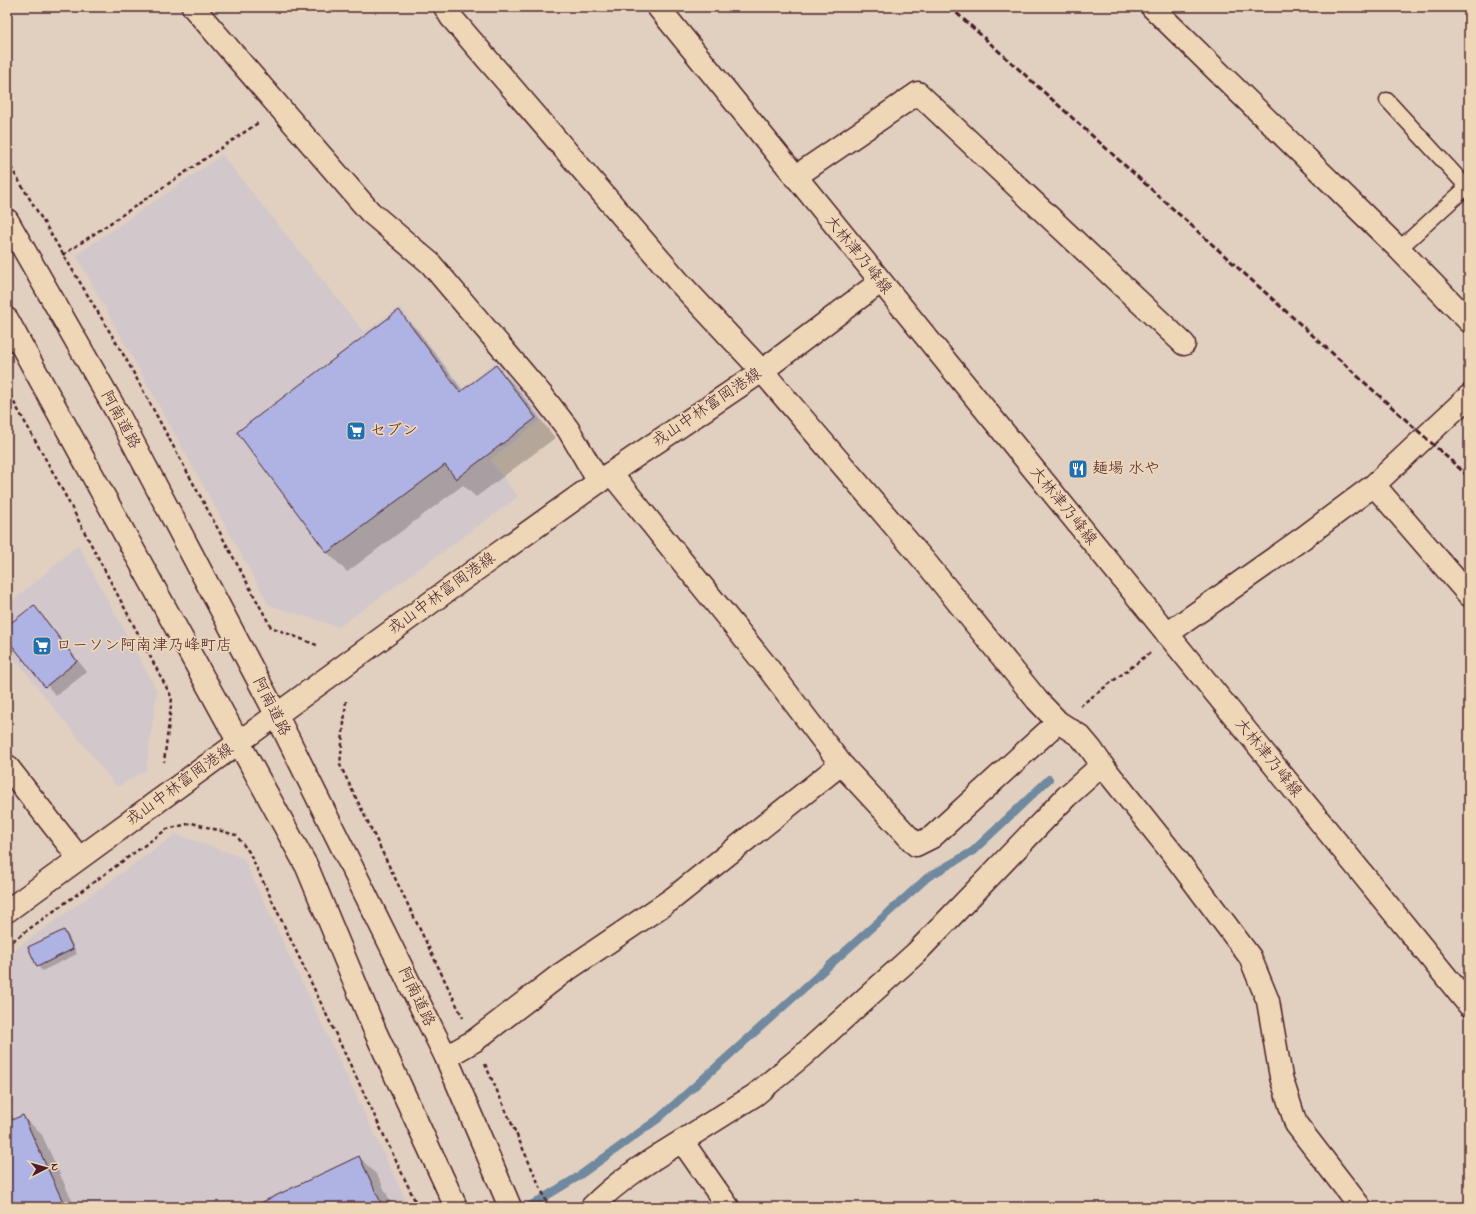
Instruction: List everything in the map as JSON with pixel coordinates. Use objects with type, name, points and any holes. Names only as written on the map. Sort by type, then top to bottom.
[{"type":"main road","points":[[193,7],[370,212],[430,263],[531,382],[605,477],[768,668],[842,764],[916,845],[932,837],[1058,722]]},
{"type":"main road","points":[[445,7],[451,17],[678,281],[762,371],[927,564],[1037,700],[1058,722],[1080,736],[1172,854],[1250,957],[1268,1001],[1281,1076],[1296,1124],[1360,1207]]},
{"type":"main road","name":"大林津乃峰線","points":[[658,7],[1469,1005]]},
{"type":"main road","points":[[1152,7],[1238,93],[1399,249],[1469,321]]},
{"type":"main road","points":[[795,176],[918,93],[1184,344]]},
{"type":"main road","name":"阿南道路","points":[[7,220],[118,414],[276,714],[446,1057],[506,1198]]},
{"type":"main road","name":"戎山中林富岡港線","points":[[7,911],[239,743],[276,714],[605,477],[762,371],[880,282]]},
{"type":"main road","points":[[7,319],[307,867],[376,1031],[456,1207]]},
{"type":"main road","points":[[1167,634],[1303,538],[1374,484],[1469,396]]},
{"type":"main road","points":[[1374,484],[1469,595]]},
{"type":"main road","points":[[446,1057],[474,1041],[561,974],[672,899],[842,764]]},
{"type":"main road","points":[[592,1207],[602,1197],[641,1166],[755,1095],[802,1056],[916,953],[1066,796],[1102,765]]},
{"type":"main road","points":[[7,766],[79,858]]},
{"type":"main road","points":[[682,1141],[728,1207]]},
{"type":"lane","points":[[1387,100],[1467,187],[1399,249]]},
{"type":"path","points":[[63,255],[280,108]]},
{"type":"path","points":[[7,161],[126,359],[271,627],[319,646]]},
{"type":"path","points":[[7,390],[59,483],[172,698],[164,762]]},
{"type":"path","points":[[1058,722],[1154,651]]},
{"type":"path","points":[[346,701],[340,765],[474,1041],[549,1207]]},
{"type":"path","points":[[7,945],[167,829],[192,823],[236,835],[249,852],[418,1207]]},
{"type":"shaded area","points":[[222,155],[364,332],[400,307],[463,388],[498,360],[543,418],[490,460],[518,497],[339,627],[269,605],[76,255]]},
{"type":"shaded area","points":[[78,545],[157,691],[146,770],[117,787],[7,649],[7,606]]},
{"type":"shaded area","points":[[176,834],[243,858],[409,1207],[7,1207],[7,955]]},
{"type":"building","points":[[399,310],[460,392],[496,365],[536,418],[456,479],[445,465],[327,553],[237,432]]},
{"type":"building","points":[[34,605],[77,661],[45,687],[7,639],[7,626]]},
{"type":"building","points":[[64,930],[73,949],[37,967],[28,947]]},
{"type":"building","points":[[23,1115],[63,1202],[54,1207],[7,1207],[7,1122]]},
{"type":"building","points":[[359,1156],[383,1207],[252,1207]]},
{"type":"waterway","points":[[528,1207],[576,1178],[658,1119],[928,877],[973,851],[1049,779]]},
{"type":"railway","points":[[950,7],[1469,477]]},
{"type":"place","name":"セブン","points":[[356,431]]},
{"type":"place","name":"麺場 水や","points":[[1078,469]]},
{"type":"place","name":"ローソン阿南津乃峰町店","points":[[42,646]]}]
